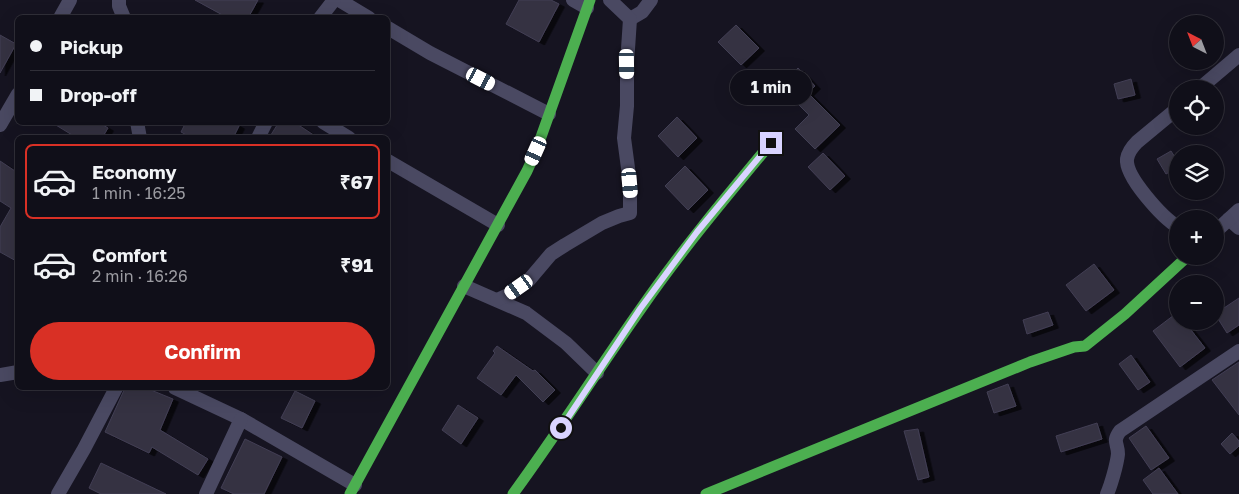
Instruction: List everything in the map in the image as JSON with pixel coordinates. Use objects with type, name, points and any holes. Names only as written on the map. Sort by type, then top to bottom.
[{"type":"street","points":[[62,15],[70,0]]},
{"type":"street","points":[[120,0],[119,6],[123,15]]},
{"type":"street","points":[[322,15],[334,0]]},
{"type":"street","points":[[338,0],[364,15]]},
{"type":"street","points":[[179,390],[240,418],[352,490],[527,171],[589,4],[573,0]]},
{"type":"street","points":[[610,0],[630,19]]},
{"type":"street","points":[[630,19],[642,12],[651,0]]},
{"type":"street","points":[[497,300],[510,294],[529,280],[551,254],[602,223],[630,213],[630,183],[624,138],[628,106],[627,64],[630,19]]},
{"type":"street","points":[[390,29],[430,53],[549,114]]},
{"type":"street","points":[[1210,80],[1239,55]]},
{"type":"street","points":[[0,125],[15,99]]},
{"type":"street","points":[[1169,115],[1136,142],[1127,160],[1128,168],[1150,200],[1169,220]]},
{"type":"street","points":[[328,125],[344,135]]},
{"type":"street","points":[[513,494],[552,440],[640,309],[697,232],[771,143]]},
{"type":"street","points":[[390,162],[498,225]]},
{"type":"street","points":[[1224,226],[1236,219]]},
{"type":"street","points":[[706,494],[1030,362],[1074,347],[1084,346],[1125,314],[1178,265]]},
{"type":"street","points":[[464,286],[526,313],[544,325],[597,373]]},
{"type":"street","points":[[1107,494],[1118,454],[1115,443],[1116,436],[1120,431],[1239,352]]},
{"type":"street","points":[[0,375],[15,372]]},
{"type":"street","points":[[58,494],[115,390]]},
{"type":"street","points":[[206,494],[240,418]]},
{"type":"building","points":[[195,0],[258,0],[250,15],[222,15]]},
{"type":"building","points":[[519,0],[551,0],[559,4],[539,42],[506,24]]},
{"type":"building","points":[[736,25],[759,48],[741,65],[718,42]]},
{"type":"building","points":[[0,35],[15,43],[15,46],[0,73]]},
{"type":"building","points":[[798,68],[815,86],[808,93],[840,125],[815,149],[795,129],[809,115],[780,86]]},
{"type":"building","points":[[1131,79],[1135,95],[1118,99],[1114,84]]},
{"type":"building","points":[[677,117],[697,138],[678,157],[658,136]]},
{"type":"building","points":[[56,125],[103,125],[108,128],[104,135],[72,135]]},
{"type":"building","points":[[184,125],[239,126],[234,135],[186,135],[181,132]]},
{"type":"building","points":[[277,125],[298,125],[314,135],[271,135]]},
{"type":"building","points":[[1169,152],[1169,172],[1166,174],[1157,159]]},
{"type":"building","points":[[823,153],[845,176],[830,190],[808,167]]},
{"type":"building","points":[[0,161],[15,171],[15,260],[0,252],[0,227],[11,208],[0,201]]},
{"type":"building","points":[[685,166],[708,190],[688,210],[665,186]]},
{"type":"building","points":[[1094,264],[1114,290],[1086,311],[1066,285]]},
{"type":"building","points":[[1239,298],[1239,325],[1227,333],[1224,328],[1224,308]]},
{"type":"building","points":[[1048,312],[1053,325],[1027,334],[1023,320]]},
{"type":"building","points":[[1169,319],[1169,330],[1191,330],[1205,348],[1180,367],[1153,331]]},
{"type":"building","points":[[497,346],[533,371],[535,370],[555,390],[543,402],[516,375],[501,395],[477,378],[495,353],[493,351]]},
{"type":"building","points":[[1131,355],[1150,382],[1138,390],[1119,364]]},
{"type":"building","points":[[1239,362],[1239,415],[1212,380]]},
{"type":"building","points":[[1008,384],[1016,406],[994,413],[987,392]]},
{"type":"building","points":[[124,390],[151,390],[173,399],[160,430],[208,459],[198,475],[152,447],[149,453],[105,432]]},
{"type":"building","points":[[295,391],[315,401],[302,428],[281,418]]},
{"type":"building","points":[[458,405],[478,418],[461,444],[442,430]]},
{"type":"building","points":[[1097,423],[1102,439],[1061,452],[1056,436]]},
{"type":"building","points":[[1146,426],[1169,458],[1151,470],[1129,438]]},
{"type":"building","points":[[918,429],[929,477],[918,480],[904,431]]},
{"type":"building","points":[[1232,433],[1239,441],[1239,446],[1230,454],[1221,444]]},
{"type":"building","points":[[245,439],[282,457],[264,494],[234,494],[221,488]]},
{"type":"building","points":[[101,463],[166,494],[101,494],[89,488]]},
{"type":"building","points":[[1159,468],[1178,494],[1153,494],[1143,480]]},
{"type":"traffic: fast","points":[[350,494],[527,171],[536,151],[590,0]]},
{"type":"traffic: fast","points":[[513,494],[655,288],[771,143]]},
{"type":"traffic: fast","points":[[706,494],[1030,362],[1074,347],[1085,346],[1125,314],[1178,265]]},
{"type":"route","points":[[561,428],[640,309],[697,232],[771,143]]}]
